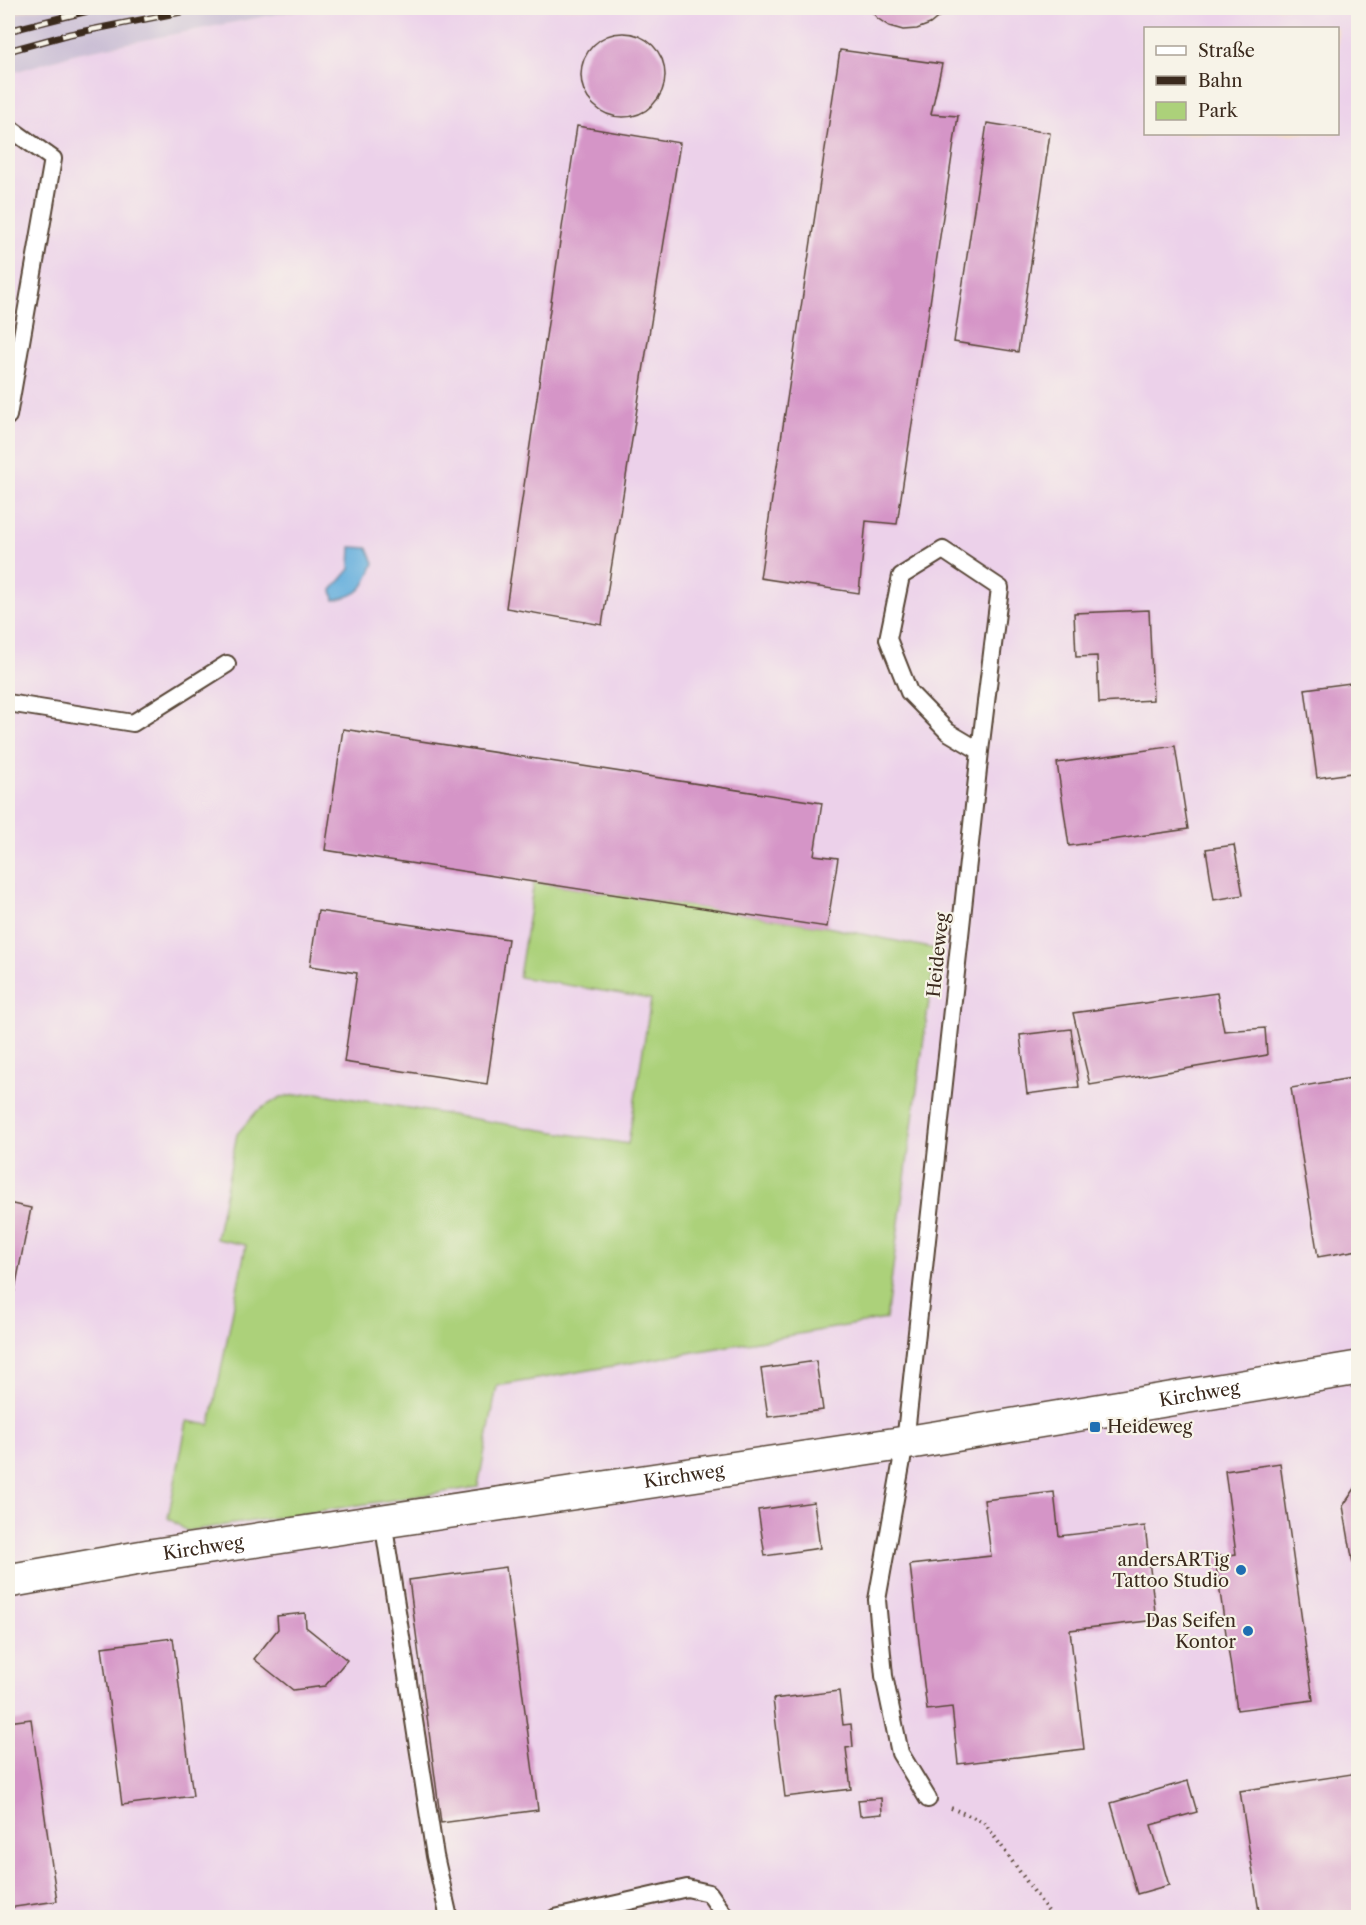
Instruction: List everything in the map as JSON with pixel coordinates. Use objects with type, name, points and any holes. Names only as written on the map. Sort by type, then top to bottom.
[{"type":"street","name":"Kirchweg","points":[[8,1581],[383,1521],[905,1443],[1359,1368]]},
{"type":"lane","points":[[8,127],[53,159],[8,416]]},
{"type":"lane","name":"Heideweg","points":[[928,1799],[900,1753],[884,1676],[878,1600],[905,1443],[980,751],[1000,588],[943,550],[901,576],[888,639],[909,692],[948,732],[980,751]]},
{"type":"lane","points":[[8,703],[133,723],[227,664]]},
{"type":"lane","points":[[383,1521],[435,1856],[449,1917]]},
{"type":"lane","points":[[555,1917],[687,1888],[709,1893],[723,1912],[724,1917]]},
{"type":"path","points":[[928,1799],[984,1822],[1053,1917]]},
{"type":"shaded area","points":[[40,8],[308,8],[77,53],[8,74],[8,15]]},
{"type":"shaded area","points":[[308,8],[1358,8],[1358,1917],[8,1918],[8,74],[77,53]],"holes":[[[936,949],[886,1319],[496,1386],[187,1531],[168,1518],[187,1421],[210,1425],[246,1245],[217,1239],[317,1093],[628,1144],[652,999],[519,977]]]},
{"type":"green space","points":[[534,882],[827,927],[936,949],[886,1319],[497,1386],[478,1487],[187,1531],[168,1518],[187,1421],[210,1425],[246,1245],[216,1239],[237,1134],[257,1111],[281,1097],[317,1093],[628,1144],[651,999],[519,977]]},
{"type":"water","points":[[351,547],[368,548],[374,563],[361,589],[350,596],[334,600],[332,590],[350,569]]},
{"type":"building","points":[[869,8],[946,8],[930,24],[917,29],[903,30],[889,26],[877,18]]},
{"type":"building","points":[[615,33],[631,33],[647,40],[658,51],[665,67],[662,91],[653,105],[631,117],[615,117],[599,110],[588,99],[581,83],[581,67],[588,51],[599,40]]},
{"type":"building","points":[[840,50],[942,64],[931,114],[958,116],[897,524],[866,521],[859,593],[760,578]]},
{"type":"building","points":[[987,123],[1050,133],[1018,352],[954,342]]},
{"type":"building","points":[[577,126],[680,143],[602,625],[506,608]]},
{"type":"building","points":[[1149,610],[1153,700],[1099,703],[1097,656],[1076,657],[1074,613]]},
{"type":"building","points":[[1358,682],[1358,772],[1317,778],[1305,689]]},
{"type":"building","points":[[343,729],[822,803],[814,855],[838,858],[827,927],[325,850]]},
{"type":"building","points":[[1175,746],[1188,829],[1069,846],[1057,763]]},
{"type":"building","points":[[1234,845],[1243,895],[1214,900],[1206,849]]},
{"type":"building","points":[[318,911],[508,939],[487,1084],[344,1062],[357,973],[310,966]]},
{"type":"building","points":[[1217,993],[1224,1031],[1265,1028],[1267,1055],[1090,1085],[1073,1013]]},
{"type":"building","points":[[1071,1029],[1079,1087],[1027,1094],[1020,1035]]},
{"type":"building","points":[[1358,1077],[1358,1250],[1318,1257],[1291,1088]]},
{"type":"building","points":[[8,1203],[31,1208],[9,1319],[8,1319]]},
{"type":"building","points":[[816,1361],[823,1410],[768,1417],[761,1369]]},
{"type":"building","points":[[1280,1463],[1313,1700],[1237,1710],[1215,1557],[1236,1554],[1225,1471]]},
{"type":"building","points":[[1358,1484],[1358,1567],[1353,1563],[1343,1506]]},
{"type":"building","points":[[1054,1492],[1059,1536],[1145,1526],[1156,1620],[1070,1630],[1084,1749],[958,1764],[952,1707],[927,1710],[910,1565],[991,1556],[984,1500]]},
{"type":"building","points":[[814,1502],[820,1548],[765,1556],[758,1510]]},
{"type":"building","points":[[506,1567],[538,1810],[441,1823],[409,1580]]},
{"type":"building","points":[[305,1613],[306,1627],[347,1660],[325,1686],[293,1690],[254,1659],[278,1629],[277,1616]]},
{"type":"building","points":[[173,1638],[193,1796],[122,1805],[102,1647]]},
{"type":"building","points":[[839,1691],[843,1725],[851,1724],[853,1747],[846,1748],[851,1789],[785,1797],[773,1699]]},
{"type":"building","points":[[31,1719],[57,1901],[8,1908],[8,1722]]},
{"type":"building","points":[[1358,1773],[1358,1918],[1260,1918],[1240,1791]]},
{"type":"building","points":[[1188,1781],[1197,1812],[1151,1825],[1169,1885],[1137,1894],[1111,1803]]},
{"type":"building","points":[[881,1798],[882,1814],[860,1816],[858,1800]]},
{"type":"railway","points":[[8,31],[100,8]]},
{"type":"railway","points":[[8,51],[70,34],[201,8]]},
{"type":"place","name":"Heideweg","points":[[1095,1427]]},
{"type":"place","name":"andersARTig Tattoo Studio","points":[[1241,1570]]},
{"type":"place","name":"Das Seifen Kontor","points":[[1248,1631]]}]
